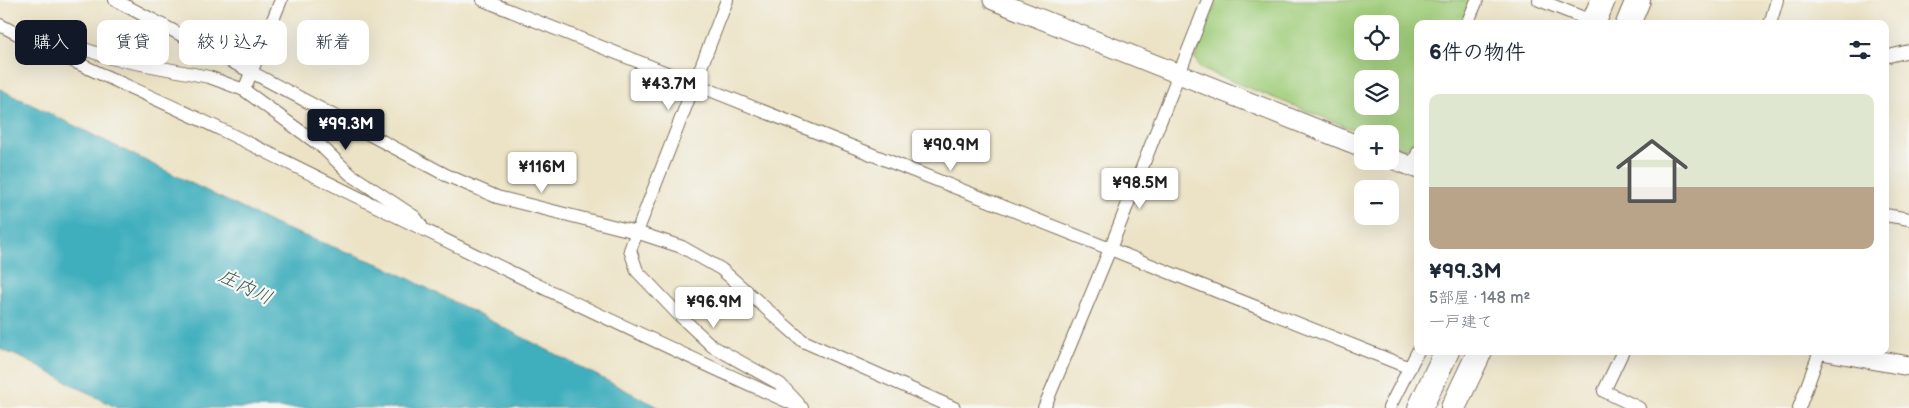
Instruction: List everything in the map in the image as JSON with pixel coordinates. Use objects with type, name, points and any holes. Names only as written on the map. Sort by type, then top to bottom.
[{"type":"highway","points":[[1595,20],[1603,0]]},
{"type":"highway","points":[[1630,20],[1638,0]]},
{"type":"highway","points":[[1420,408],[1445,355]]},
{"type":"highway","points":[[1453,408],[1478,355]]},
{"type":"street","points":[[115,0],[446,175],[497,197],[636,232],[682,247],[721,269],[803,341],[954,408]]},
{"type":"street","points":[[244,90],[281,0]]},
{"type":"street","points":[[483,0],[1410,368]]},
{"type":"street","points":[[727,0],[630,250],[636,271],[712,346],[780,384],[802,408]]},
{"type":"street","points":[[993,0],[1354,144]]},
{"type":"street","points":[[1044,408],[1110,250],[1208,0]]},
{"type":"street","points":[[1469,20],[1477,0]]},
{"type":"street","points":[[1539,0],[1587,20]]},
{"type":"street","points":[[1771,20],[1778,0]]},
{"type":"street","points":[[0,25],[15,33]]},
{"type":"street","points":[[87,50],[110,58],[209,77],[244,90],[322,147],[350,174],[415,217],[424,229]]},
{"type":"street","points":[[1889,55],[1909,51]]},
{"type":"street","points":[[83,65],[186,113],[718,370],[802,408]]},
{"type":"street","points":[[1399,160],[1414,163]]},
{"type":"street","points":[[1889,216],[1909,219]]},
{"type":"street","points":[[1389,408],[1416,355]]},
{"type":"street","points":[[1621,355],[1604,391],[1639,408]]},
{"type":"street","points":[[1799,408],[1819,355]]},
{"type":"street","points":[[1849,355],[1909,366]]},
{"type":"green space","points":[[1217,0],[1471,0],[1463,20],[1414,20],[1414,142],[1412,147],[1407,150],[1399,147],[1399,125],[1354,125],[1354,130],[1199,68],[1195,57]]},
{"type":"water","name":"庄内川","points":[[0,89],[278,226],[384,266],[660,408],[117,408],[24,359],[0,349]]}]
